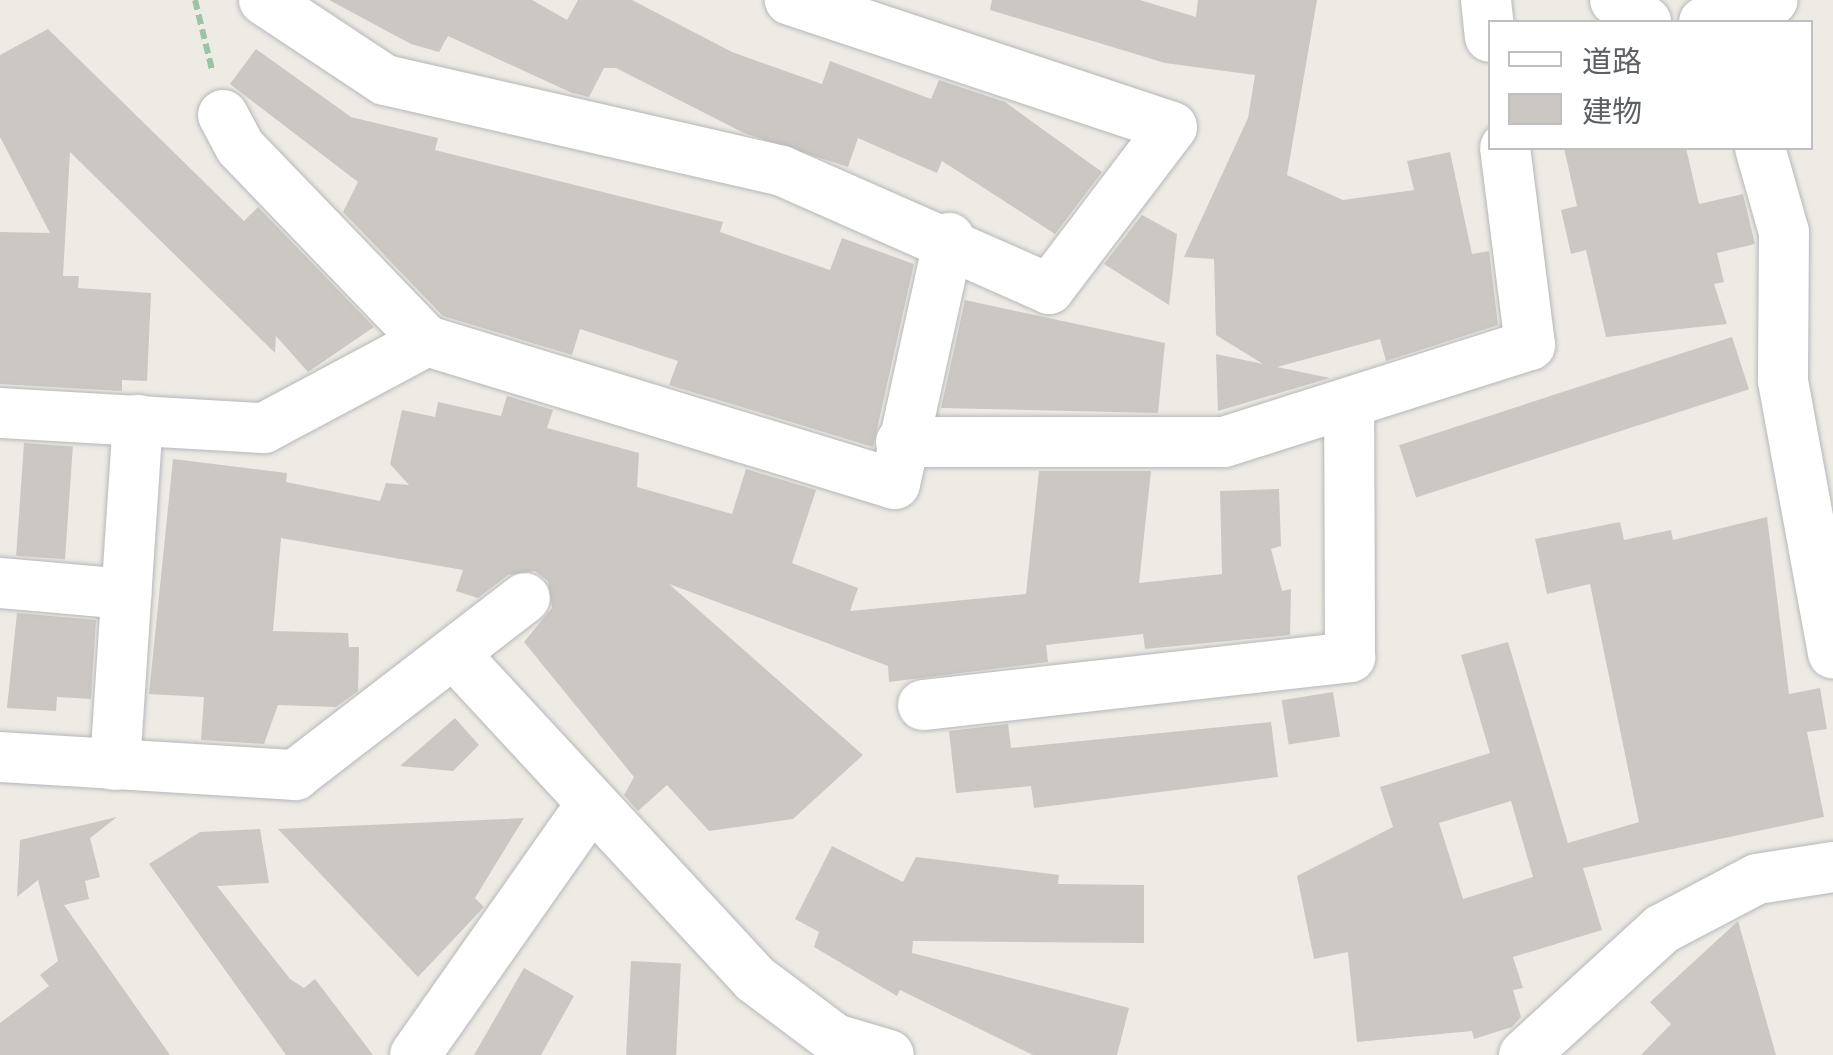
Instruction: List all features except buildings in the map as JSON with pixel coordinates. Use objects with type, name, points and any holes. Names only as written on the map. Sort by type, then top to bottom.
[{"type":"street","points":[[264,0],[385,80],[782,171],[948,238],[1024,284],[1049,288],[1172,128],[790,0]]},
{"type":"street","points":[[1616,0],[1643,20]]},
{"type":"street","points":[[1710,20],[1773,0]]},
{"type":"street","points":[[223,115],[240,147],[427,341],[895,484],[948,238]]},
{"type":"street","points":[[901,442],[1224,442],[1349,406],[1530,345],[1505,150]]},
{"type":"street","points":[[1761,150],[1784,232],[1783,381],[1833,653]]},
{"type":"street","points":[[0,412],[264,428],[427,341]]},
{"type":"street","points":[[922,705],[1350,657],[1349,406]]},
{"type":"street","points":[[115,764],[138,420]]},
{"type":"street","points":[[0,584],[127,594]]},
{"type":"street","points":[[0,757],[296,775],[457,658],[524,598]]},
{"type":"street","points":[[457,658],[589,806],[755,979],[835,1039],[889,1055]]},
{"type":"street","points":[[415,1055],[589,806]]},
{"type":"street","points":[[1524,1055],[1662,930],[1757,879],[1833,867]]},
{"type":"path","points":[[194,0],[223,115]]}]
